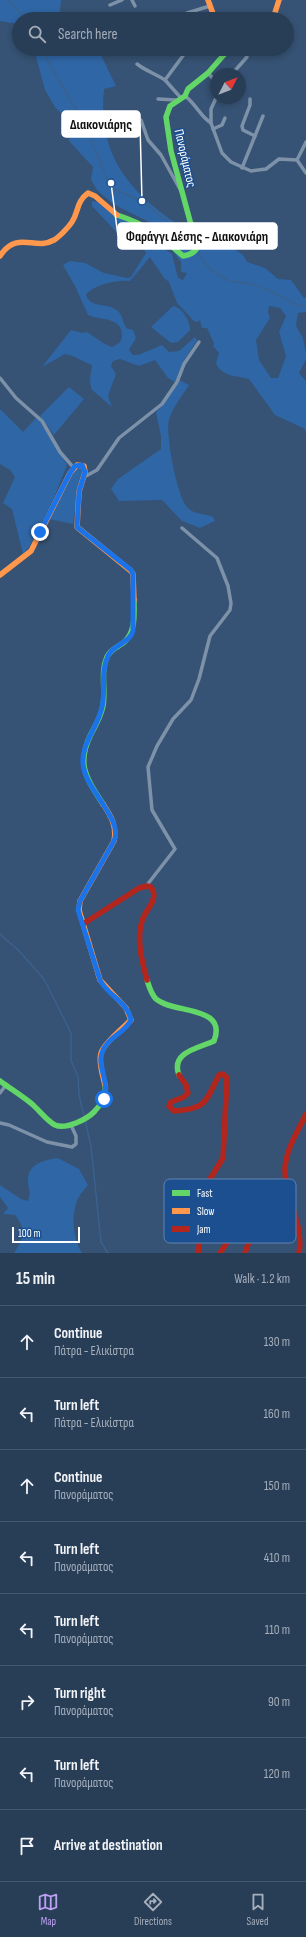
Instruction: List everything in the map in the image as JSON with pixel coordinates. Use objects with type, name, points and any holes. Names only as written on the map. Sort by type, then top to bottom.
[{"type":"main road","points":[[275,12],[279,0]]},
{"type":"main road","name":"Πανοράματος","points":[[0,256],[6,247],[14,243],[48,242],[54,240],[73,220],[81,198],[87,193],[95,196],[114,214],[139,222],[158,234],[183,256],[195,251],[198,243],[188,217],[170,142],[166,117],[169,108],[188,89],[208,73],[223,56]]},
{"type":"main road","points":[[0,575],[19,562],[31,551],[73,467],[77,464],[84,466],[84,476],[79,492],[77,527],[131,570],[133,574],[133,616],[132,634],[125,642],[110,652],[105,663],[103,706],[98,724],[84,753],[83,765],[86,778],[113,821],[116,832],[114,841],[80,901],[78,910],[100,980],[106,990],[128,1009],[131,1020],[106,1045],[101,1053],[101,1064],[106,1081],[106,1093],[100,1105],[91,1115],[82,1120],[71,1125],[55,1125],[32,1104],[0,1081]]},
{"type":"main road","points":[[83,924],[136,890],[147,885],[152,889],[154,897],[141,922],[141,944],[147,983],[153,995],[164,1003],[195,1011],[212,1020],[218,1029],[217,1036],[214,1041],[190,1049],[181,1057],[178,1063],[178,1072],[187,1087],[188,1093],[184,1097],[171,1102],[170,1108],[174,1111],[195,1109],[206,1101],[220,1075],[225,1075],[228,1081],[223,1158],[220,1166],[211,1179]]},
{"type":"main road","points":[[286,1179],[285,1167],[294,1140],[306,1114]]},
{"type":"main road","points":[[296,1207],[303,1230],[303,1239],[298,1253]]},
{"type":"main road","points":[[198,1253],[199,1243]]},
{"type":"main road","points":[[220,1253],[226,1243]]},
{"type":"main road","points":[[245,1253],[249,1243]]},
{"type":"street","points":[[110,6],[122,0]]},
{"type":"street","points":[[132,0],[135,6]]},
{"type":"street","points":[[189,12],[209,3]]},
{"type":"street","points":[[165,80],[183,56]]},
{"type":"street","points":[[237,68],[247,56]]},
{"type":"street","points":[[137,64],[144,70],[153,72],[165,80],[180,98]]},
{"type":"street","points":[[158,99],[180,98],[195,103],[201,115],[211,123]]},
{"type":"street","points":[[250,99],[250,105],[242,126],[243,130],[255,136]]},
{"type":"street","points":[[214,104],[211,123],[222,153],[230,162],[251,171],[266,169],[279,159],[297,160]]},
{"type":"street","points":[[242,168],[263,116]]},
{"type":"street","points":[[213,129],[222,125],[225,118]]},
{"type":"street","points":[[141,120],[148,140],[161,155],[183,193]]},
{"type":"street","points":[[297,160],[306,142]]},
{"type":"street","points":[[297,160],[306,173]]},
{"type":"street","points":[[84,476],[97,470],[119,438],[162,404],[177,382],[184,364],[199,342]]},
{"type":"street","points":[[0,378],[16,398],[42,421],[60,452],[73,467]]},
{"type":"street","points":[[147,885],[174,849],[152,810],[148,767],[157,746],[173,719],[191,700],[200,679],[210,636],[230,610],[228,586],[216,558],[182,528]]},
{"type":"street","points":[[0,1093],[6,1085]]},
{"type":"street","points":[[0,1123],[9,1125],[47,1142],[72,1147],[76,1144],[76,1140],[71,1125]]},
{"type":"shaded area","points":[[0,0],[61,0],[60,12],[12,12],[12,23],[0,21]]},
{"type":"shaded area","points":[[36,56],[101,56],[116,86],[104,89],[104,118],[108,143],[117,164],[130,184],[147,201],[166,216],[211,245],[226,234],[232,247],[243,255],[247,262],[265,268],[278,279],[291,280],[304,298],[306,297],[306,312],[298,313],[296,326],[303,338],[306,354],[306,359],[299,373],[306,381],[306,434],[305,429],[275,415],[249,379],[230,375],[221,371],[216,363],[219,353],[213,346],[214,343],[207,328],[202,328],[200,320],[197,322],[194,321],[177,303],[169,282],[164,278],[150,257],[130,281],[107,283],[86,294],[90,301],[117,310],[121,315],[126,328],[133,330],[136,338],[129,350],[133,355],[138,355],[162,345],[169,352],[179,351],[195,337],[197,340],[182,364],[175,382],[168,378],[155,360],[139,366],[120,359],[113,361],[111,366],[116,374],[108,396],[112,407],[91,389],[90,379],[92,365],[65,354],[42,367],[71,330],[82,333],[87,332],[103,343],[112,347],[119,343],[122,338],[121,330],[114,322],[88,315],[75,286],[63,265],[70,261],[85,263],[104,273],[127,278],[131,277],[146,253],[141,244],[120,236],[92,206],[92,201],[98,202],[109,212],[135,223],[151,232],[165,243],[166,250],[172,254],[178,278],[183,280],[187,273],[181,272],[181,262],[172,250],[170,237],[155,225],[113,204],[97,190],[91,180],[93,167],[69,141],[68,129],[62,114],[55,107],[45,90]],"holes":[[[269,306],[280,308],[286,316],[279,332],[286,356],[278,378],[271,378],[259,360],[256,340],[270,318],[268,312]]]},
{"type":"shaded area","points":[[173,306],[177,307],[183,312],[189,323],[190,330],[178,342],[171,343],[151,327]]},
{"type":"shaded area","points":[[179,380],[189,385],[175,406],[169,420],[168,427],[170,451],[179,491],[183,501],[190,510],[213,517],[215,521],[200,528],[182,521],[162,500],[119,501],[111,489],[118,479],[161,449],[161,436],[156,413]]},
{"type":"shaded area","points":[[69,387],[84,399],[54,435],[40,416]]},
{"type":"shaded area","points":[[0,409],[23,432],[37,417],[67,465],[53,500],[29,547],[23,554],[12,509],[3,503],[15,477],[10,470],[0,464]]},
{"type":"shaded area","points":[[76,466],[83,469],[73,524],[49,519]]},
{"type":"shaded area","points":[[58,1158],[79,1169],[88,1185],[78,1199],[74,1214],[75,1235],[82,1253],[14,1253],[22,1238],[21,1224],[15,1215],[3,1214],[8,1208],[0,1197],[0,1185],[21,1199],[28,1201],[30,1195],[28,1179],[31,1169],[38,1163]]},
{"type":"waterway","points":[[8,0],[20,12]]},
{"type":"waterway","points":[[46,56],[85,125],[111,188],[142,201],[168,222],[194,250]]},
{"type":"waterway","points":[[197,253],[211,270],[229,281],[252,284],[270,291],[299,306],[306,305]]},
{"type":"waterway","points":[[0,934],[18,950],[44,979],[71,1033],[71,1060],[78,1077],[79,1095],[84,1116]]},
{"type":"waterway","points":[[85,1120],[91,1146],[101,1242],[108,1253]]},
{"type":"traffic: fast","points":[[117,215],[153,231],[183,256],[191,254],[197,248],[199,243],[190,221],[171,151],[166,117],[170,106],[185,96],[188,89],[208,73],[223,56]]},
{"type":"traffic: fast","points":[[103,804],[88,778],[85,770],[84,754],[91,734],[100,717],[103,706],[103,675],[105,663],[110,652],[123,643],[130,634],[133,623],[134,600]]},
{"type":"traffic: fast","points":[[147,980],[151,992],[156,999],[164,1004],[197,1012],[206,1016],[213,1021],[216,1029],[214,1041],[194,1049],[182,1056],[177,1067],[179,1075]]},
{"type":"traffic: fast","points":[[0,1081],[32,1104],[52,1123],[60,1126],[76,1123],[94,1112],[103,1099],[105,1085]]},
{"type":"traffic: slow","points":[[208,0],[212,12]]},
{"type":"traffic: slow","points":[[275,12],[279,0]]},
{"type":"traffic: slow","points":[[0,256],[6,248],[13,244],[20,242],[47,243],[56,239],[72,222],[81,200],[88,193],[95,196],[117,215]]},
{"type":"traffic: slow","points":[[0,575],[31,551],[70,473],[77,465],[84,466],[85,472],[79,492],[77,527],[131,571],[133,574],[134,600]]},
{"type":"traffic: slow","points":[[103,804],[113,821],[115,831],[114,841],[80,901],[79,910],[100,980],[126,1008],[131,1020],[110,1040],[101,1053],[100,1065],[105,1085]]},
{"type":"traffic: jam","points":[[83,924],[139,888],[147,886],[151,887],[154,896],[153,900],[140,928],[142,958],[147,980]]},
{"type":"traffic: jam","points":[[179,1075],[186,1085],[188,1093],[184,1097],[171,1102],[169,1106],[174,1111],[199,1106],[207,1098],[219,1075],[223,1074],[227,1078],[223,1158],[210,1179]]},
{"type":"traffic: jam","points":[[286,1179],[285,1168],[290,1147],[306,1114]]},
{"type":"traffic: jam","points":[[296,1218],[300,1242],[299,1253]]},
{"type":"traffic: jam","points":[[198,1253],[199,1243]]},
{"type":"traffic: jam","points":[[220,1253],[227,1243]]},
{"type":"traffic: jam","points":[[245,1253],[249,1243]]},
{"type":"place","name":"Φαράγγι Δέσης - Διακονιάρη","points":[[111,183]]},
{"type":"place","name":"Διακονιάρης","points":[[142,201]]},
{"type":"route","points":[[40,532],[73,467],[80,464],[84,466],[85,472],[79,492],[76,522],[77,527],[84,534],[103,546],[126,564],[133,574],[133,631],[125,642],[112,649],[107,656],[104,671],[103,706],[98,724],[86,746],[83,762],[86,778],[113,821],[116,836],[80,901],[78,910],[97,974],[106,990],[128,1009],[131,1020],[128,1025],[106,1045],[101,1053],[101,1064],[106,1081],[106,1093],[104,1099]]}]
